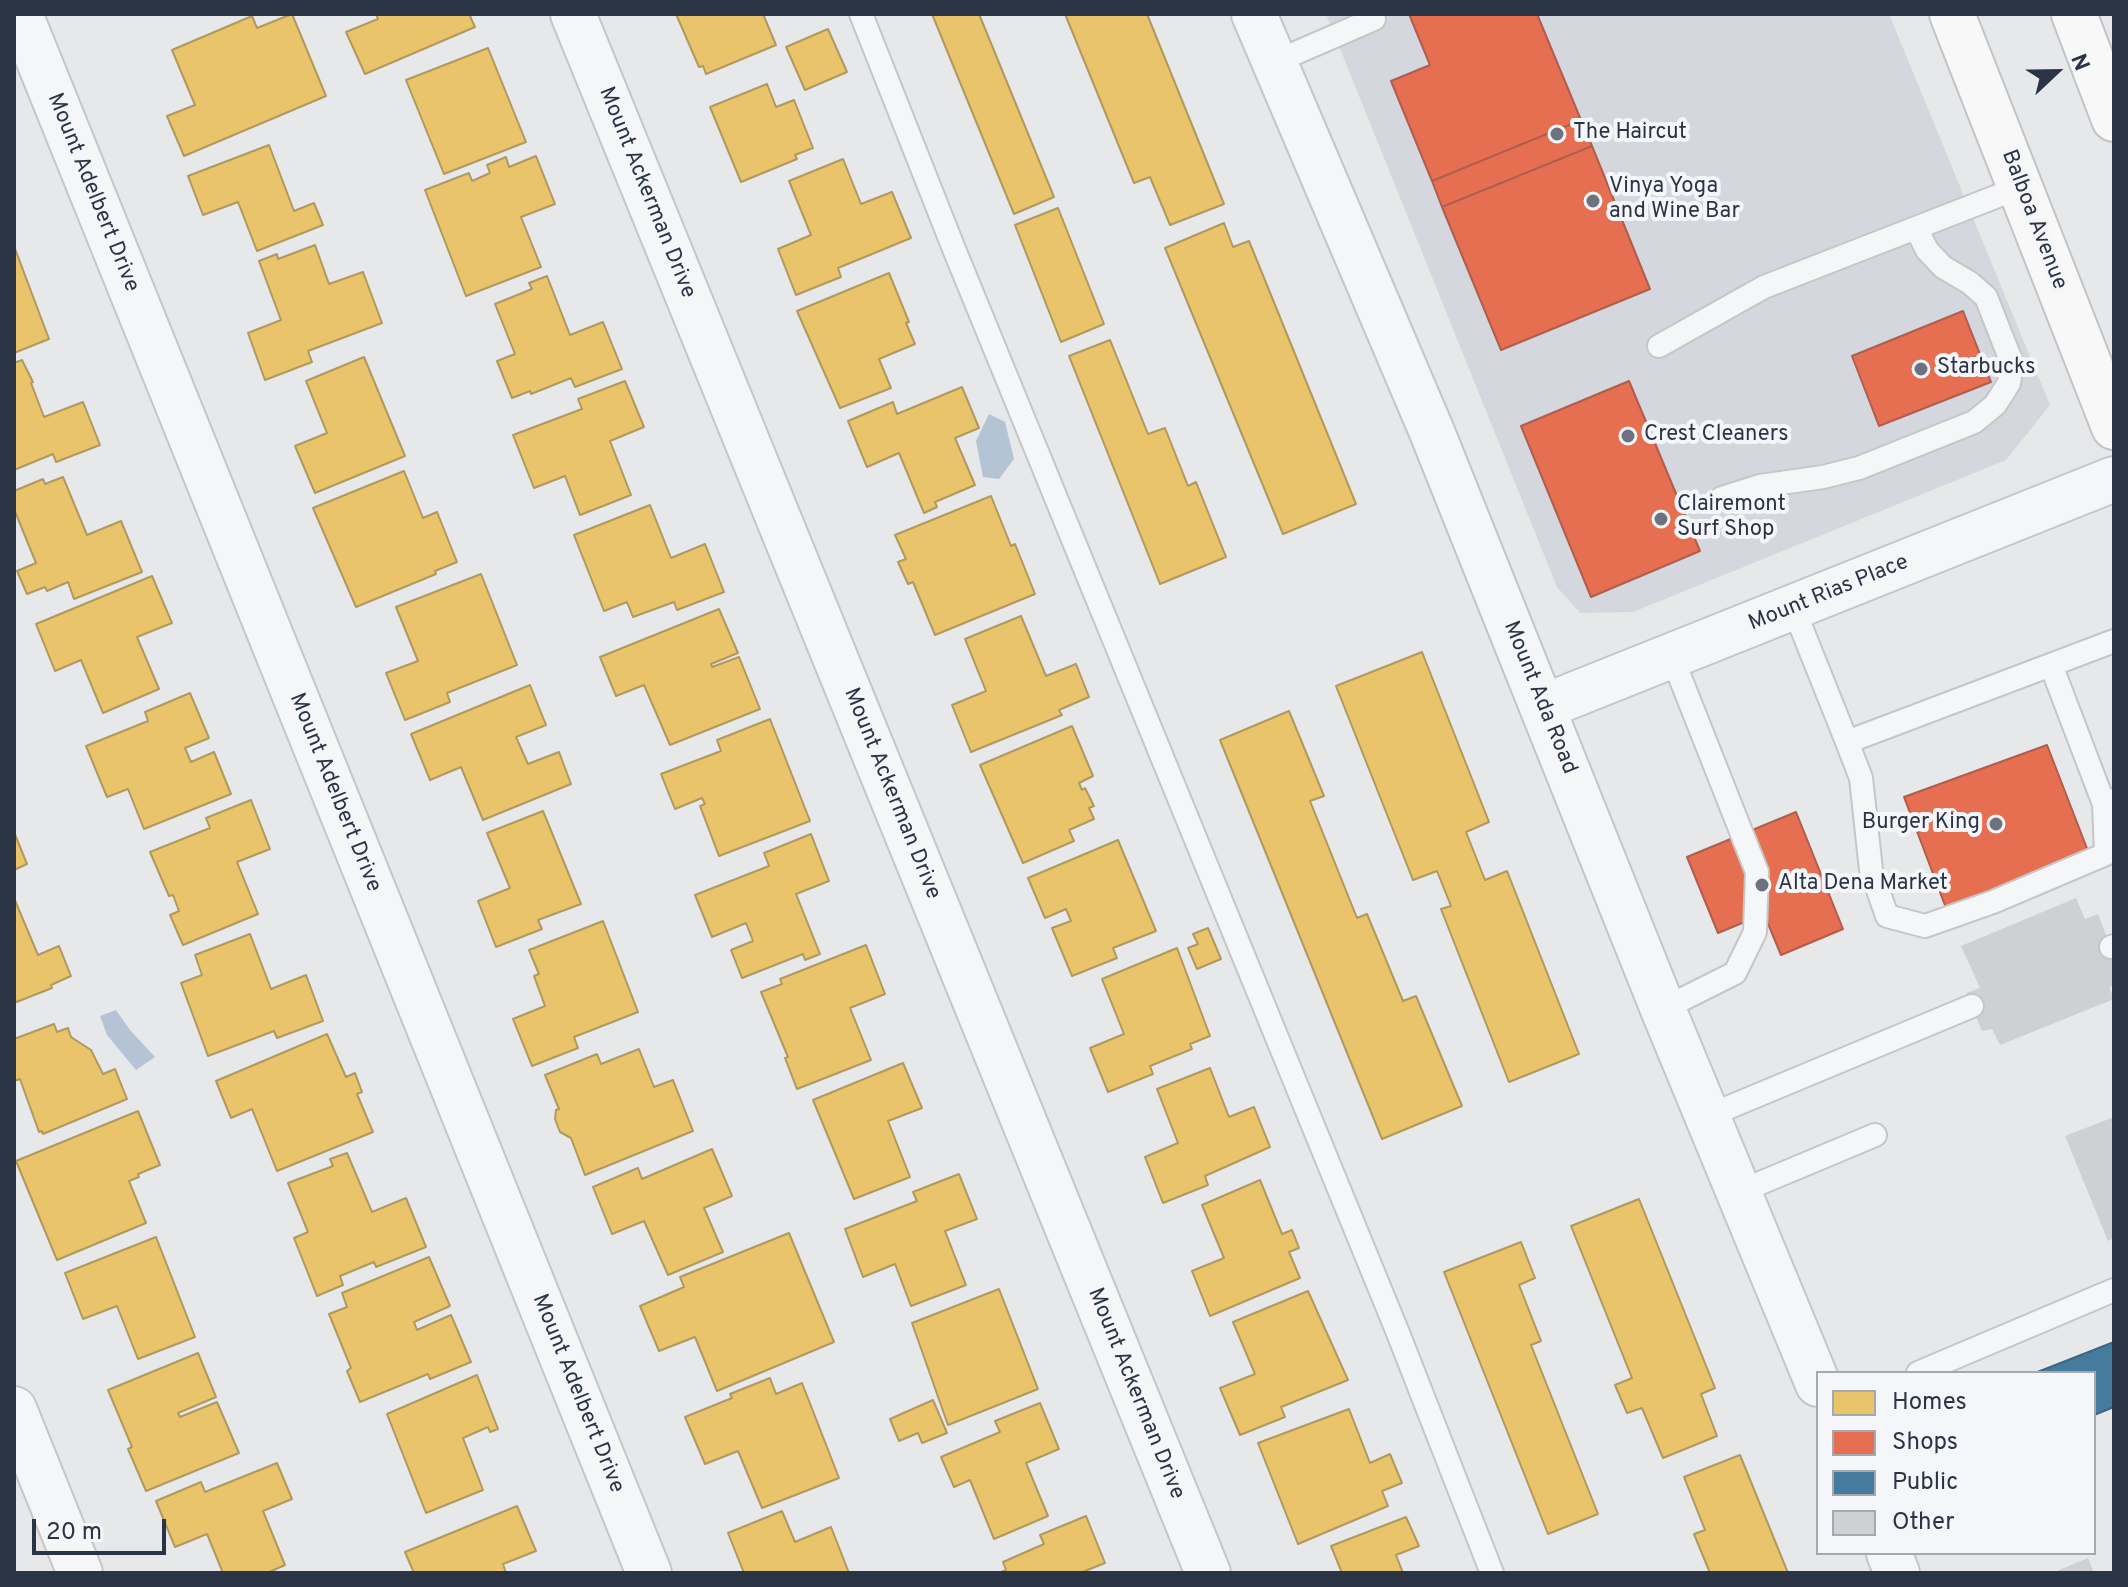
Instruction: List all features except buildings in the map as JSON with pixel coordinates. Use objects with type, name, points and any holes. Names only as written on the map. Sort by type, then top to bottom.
[{"type":"main road","name":"Balboa Avenue","points":[[1952,14],[2114,427]]},
{"type":"main road","points":[[2074,14],[2114,119]]},
{"type":"street","name":"Mount Adelbert Drive","points":[[20,14],[649,1573]]},
{"type":"street","name":"Mount Ackerman Drive","points":[[573,14],[1208,1573]]},
{"type":"street","name":"Mount Ada Road","points":[[1254,14],[1432,432],[1663,1009],[1816,1379]]},
{"type":"street","name":"Mount Rias Place","points":[[1543,707],[2114,479]]},
{"type":"street","points":[[14,1409],[80,1573]]},
{"type":"lane","points":[[861,14],[954,249],[1398,1333],[1492,1573]]},
{"type":"lane","points":[[1275,62],[1374,19],[1372,14]]},
{"type":"lane","points":[[1659,346],[1764,287],[2021,187]]},
{"type":"lane","points":[[1722,498],[1760,486],[1823,477],[1859,468],[1974,422],[1995,405],[2009,383],[2012,363],[1986,297],[1943,267],[1927,250],[1916,228]]},
{"type":"lane","points":[[1793,607],[1861,778],[1871,870],[1887,916],[1925,926],[1993,902],[2106,854],[2109,802],[2051,665]]},
{"type":"lane","points":[[1847,742],[2114,641]]},
{"type":"lane","points":[[1663,1009],[1735,973],[1755,932],[1757,872],[1672,657]]},
{"type":"lane","points":[[1708,1116],[1972,1006]]},
{"type":"lane","points":[[1739,1192],[1875,1135]]},
{"type":"lane","points":[[1923,1371],[2114,1290]]},
{"type":"shaded area","points":[[1326,14],[1889,14],[2050,405],[2006,460],[1633,612],[1580,613],[1557,587]]},
{"type":"water","points":[[989,414],[1005,422],[1014,459],[999,479],[983,477],[976,441]]},
{"type":"water","points":[[116,1010],[155,1057],[136,1070],[107,1035],[100,1016]]},
{"type":"place","name":"The Haircut","points":[[1557,134]]},
{"type":"place","name":"Vinya Yoga and Wine Bar","points":[[1593,201]]},
{"type":"place","name":"Starbucks","points":[[1921,369]]},
{"type":"place","name":"Crest Cleaners","points":[[1628,436]]},
{"type":"place","name":"Clairemont Surf Shop","points":[[1661,519]]},
{"type":"place","name":"Burger King","points":[[1996,824]]},
{"type":"place","name":"Alta Dena Market","points":[[1762,885]]}]
